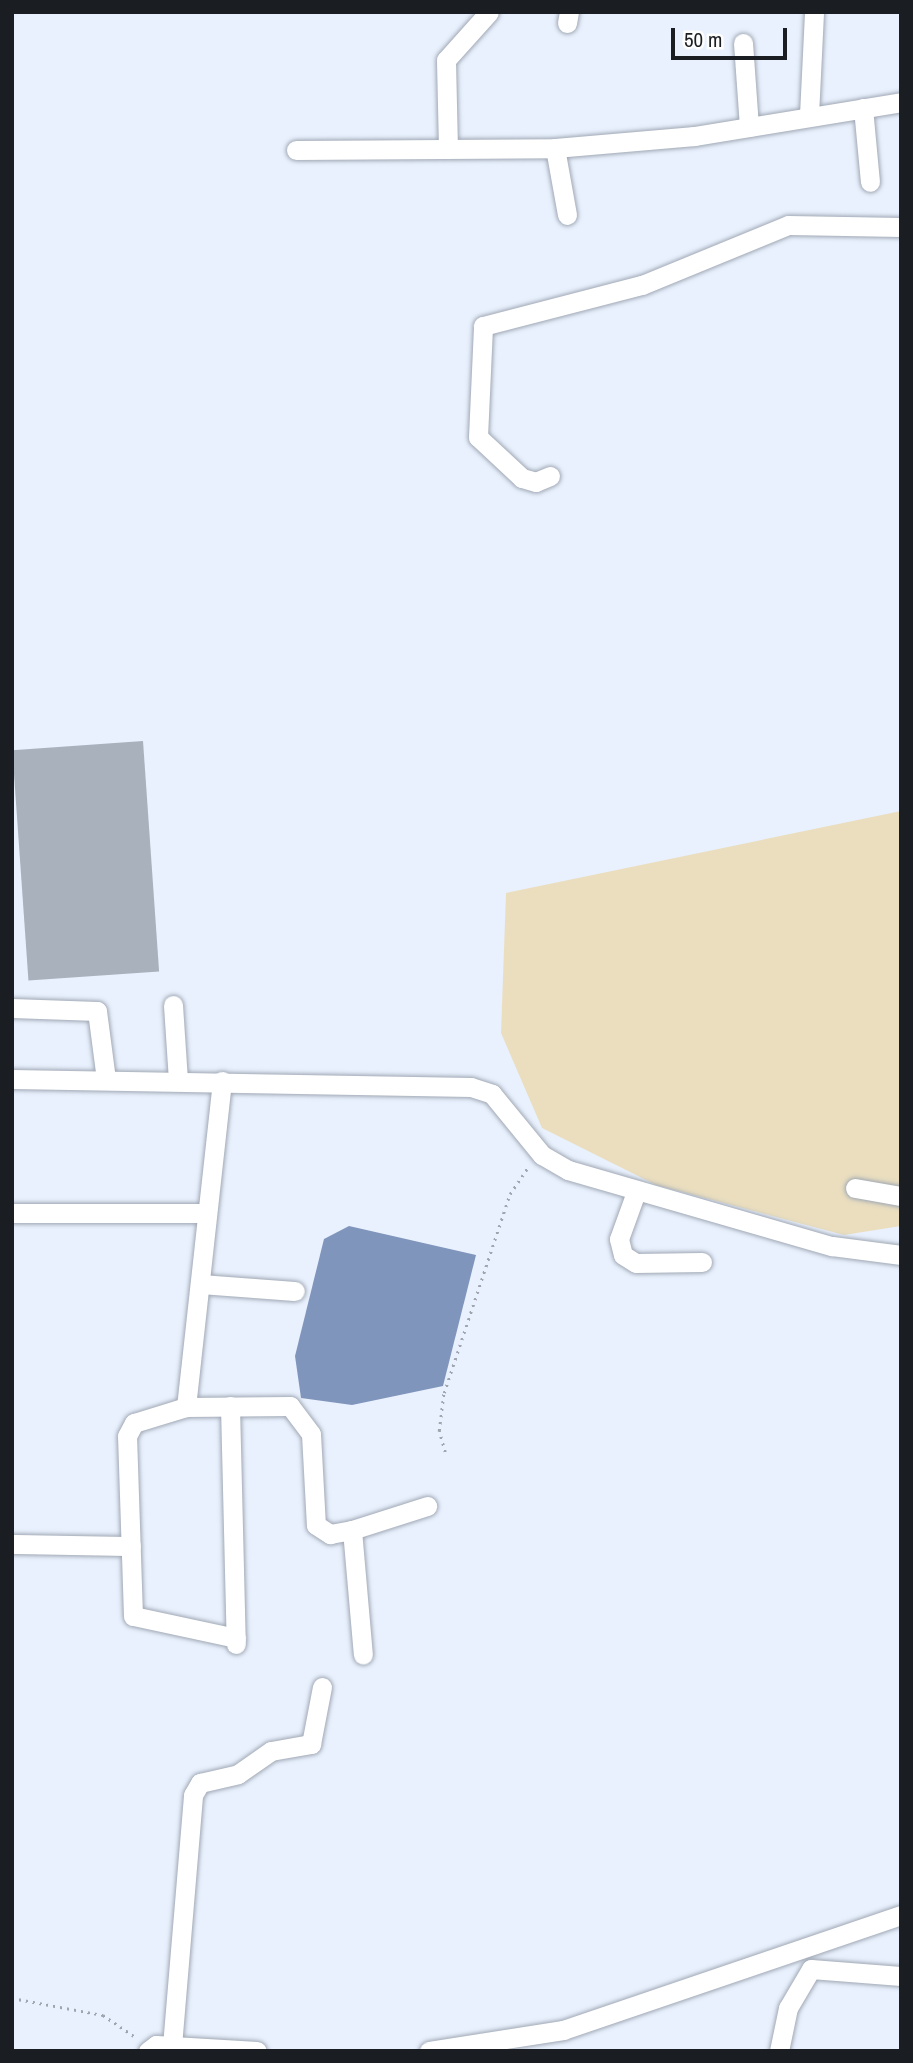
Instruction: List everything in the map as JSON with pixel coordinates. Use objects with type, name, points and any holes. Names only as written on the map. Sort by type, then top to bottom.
[{"type":"street","points":[[449,149],[446,60],[489,12]]},
{"type":"street","points":[[809,115],[814,12]]},
{"type":"street","points":[[743,43],[749,127]]},
{"type":"street","points":[[296,150],[555,148],[749,127],[809,115],[901,102]]},
{"type":"street","points":[[863,107],[870,182]]},
{"type":"street","points":[[555,148],[567,215]]},
{"type":"street","points":[[550,476],[536,482],[522,478],[478,437],[483,326],[642,285],[788,225],[901,227]]},
{"type":"street","points":[[173,1005],[178,1080]]},
{"type":"street","points":[[12,1007],[97,1011],[106,1079]]},
{"type":"street","points":[[12,1079],[471,1087],[506,1107],[542,1154],[636,1192],[831,1246],[901,1255]]},
{"type":"street","points":[[186,1407],[222,1081]]},
{"type":"street","points":[[855,1188],[901,1196]]},
{"type":"street","points":[[636,1192],[620,1239],[623,1255],[636,1263],[702,1262]]},
{"type":"street","points":[[12,1213],[207,1213]]},
{"type":"street","points":[[200,1284],[295,1291]]},
{"type":"street","points":[[230,1406],[236,1641],[133,1616],[127,1436],[148,1414],[186,1407],[230,1406],[290,1406],[303,1416],[311,1434],[316,1525],[331,1534],[427,1506]]},
{"type":"street","points":[[352,1530],[363,1655]]},
{"type":"street","points":[[12,1544],[131,1546]]},
{"type":"street","points":[[172,2046],[193,1795],[200,1783],[238,1773],[271,1751],[311,1744],[322,1687]]},
{"type":"street","points":[[429,2051],[564,2030],[901,1915]]},
{"type":"street","points":[[755,1967],[901,1976]]},
{"type":"street","points":[[779,2051],[788,2008],[811,1969]]},
{"type":"street","points":[[144,2047],[257,2051]]},
{"type":"path","points":[[445,1452],[439,1431],[444,1393],[510,1194],[542,1154]]},
{"type":"path","points":[[12,1998],[103,2015],[144,2047]]},
{"type":"shaded area","points":[[901,811],[901,1226],[844,1235],[656,1185],[542,1128],[501,1033],[506,893]]},
{"type":"water","points":[[349,1226],[476,1255],[443,1386],[352,1405],[301,1398],[295,1356],[324,1239]]},
{"type":"building","points":[[143,741],[159,971],[28,981],[12,750]]}]
